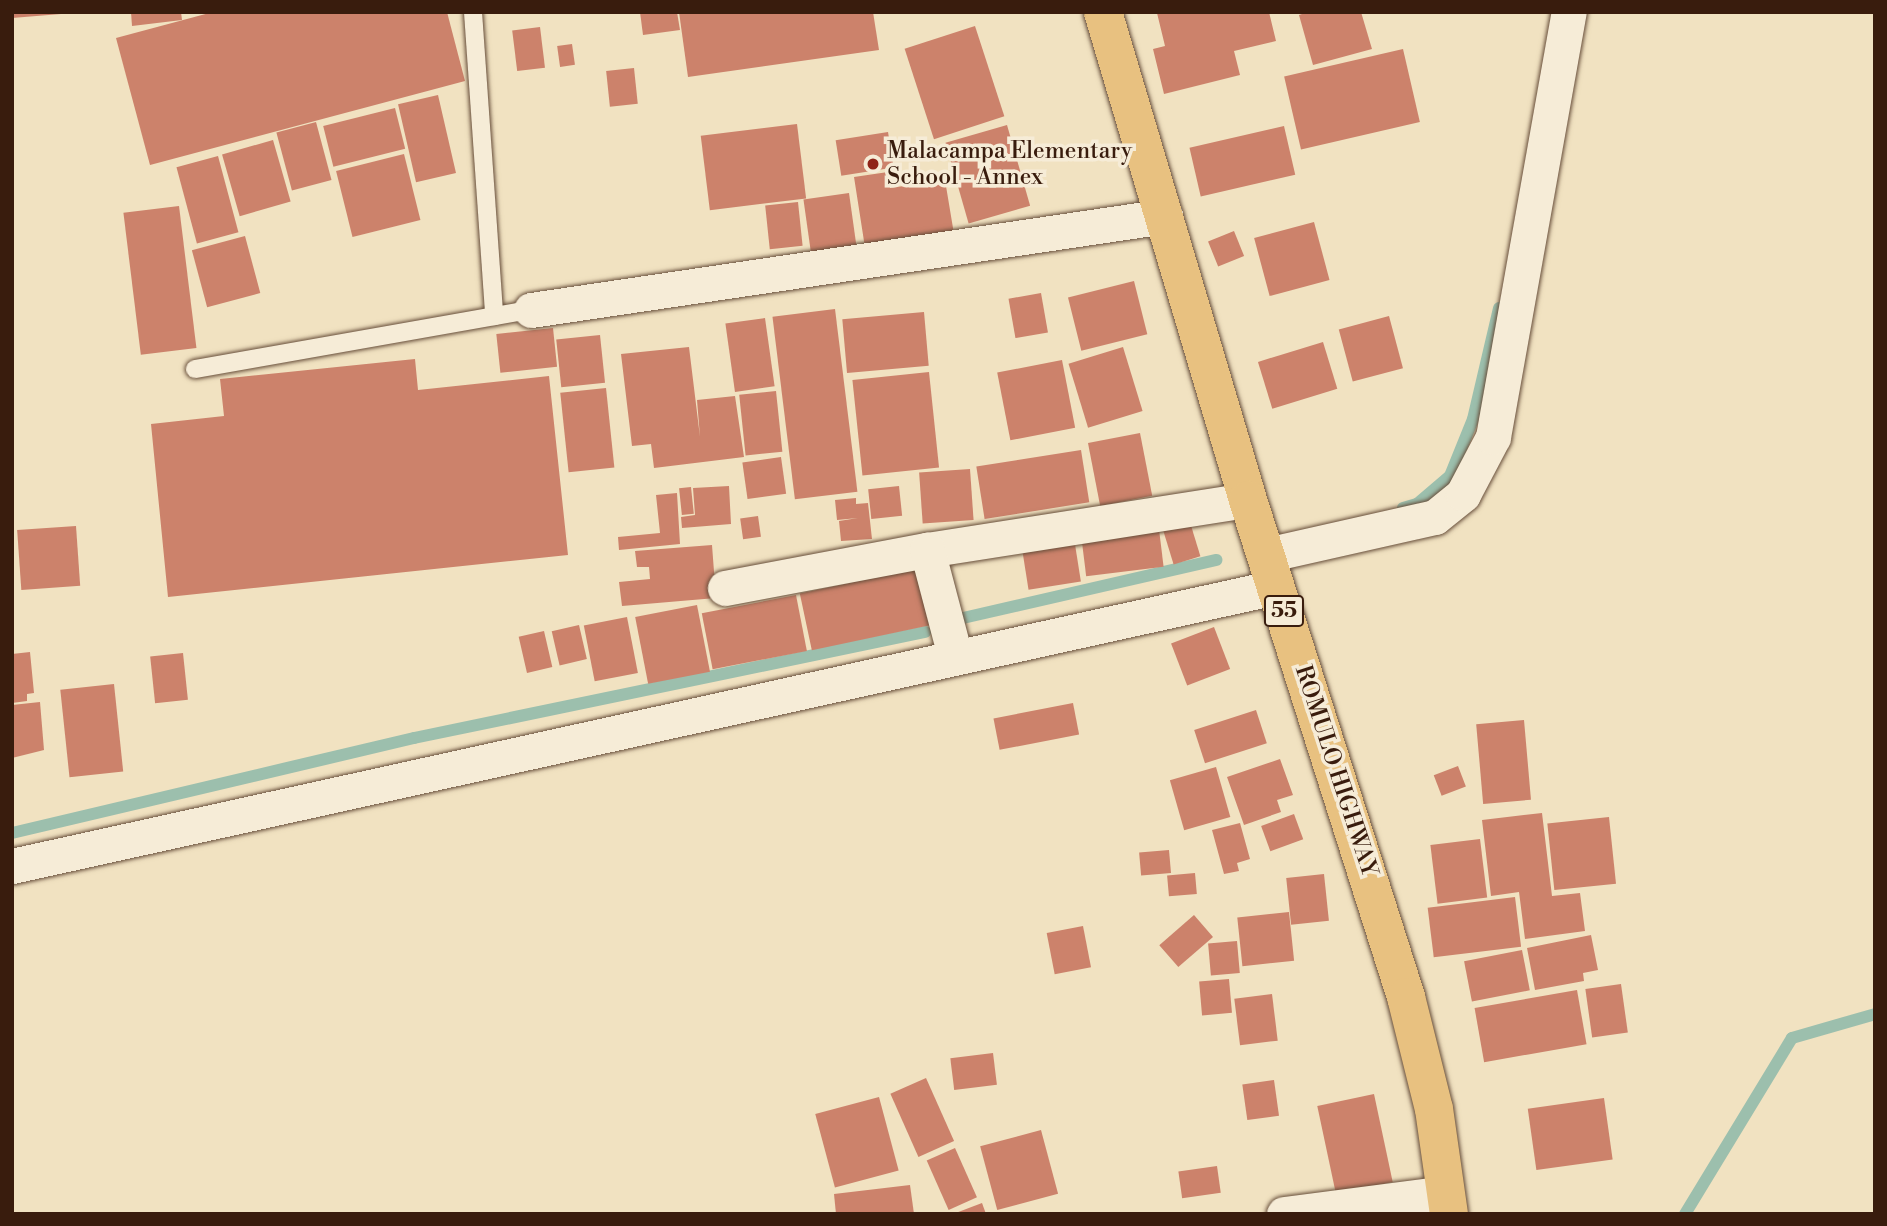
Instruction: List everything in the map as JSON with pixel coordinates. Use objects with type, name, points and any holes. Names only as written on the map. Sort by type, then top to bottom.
[{"type":"highway","name":"ROMULO HIGHWAY","points":[[1102,12],[1248,500],[1406,997],[1434,1109],[1447,1203]]},
{"type":"street","points":[[12,866],[955,656],[1271,571],[1435,517],[1463,494],[1493,437],[1569,12]]},
{"type":"street","points":[[531,310],[1165,216]]},
{"type":"street","points":[[725,587],[927,550],[1248,500]]},
{"type":"street","points":[[927,550],[955,656]]},
{"type":"street","points":[[1284,1214],[1447,1203]]},
{"type":"lane","points":[[473,12],[494,316]]},
{"type":"lane","points":[[195,369],[531,310]]},
{"type":"building","points":[[12,12],[61,12],[61,14],[12,18]]},
{"type":"building","points":[[131,12],[181,12],[182,20],[132,26]]},
{"type":"building","points":[[213,12],[447,12],[465,81],[150,165],[116,38]]},
{"type":"building","points":[[640,12],[677,12],[680,30],[643,35]]},
{"type":"building","points":[[679,12],[873,12],[879,50],[688,77]]},
{"type":"building","points":[[1269,12],[1276,41],[1234,51],[1240,75],[1164,94],[1153,49],[1165,46],[1157,13]]},
{"type":"building","points":[[1308,12],[1361,12],[1372,49],[1313,65],[1299,15]]},
{"type":"building","points":[[975,26],[1004,116],[934,139],[905,49]]},
{"type":"building","points":[[540,27],[545,68],[517,71],[512,30]]},
{"type":"building","points":[[572,44],[575,65],[560,67],[557,46]]},
{"type":"building","points":[[1403,49],[1420,122],[1301,150],[1284,76]]},
{"type":"building","points":[[634,68],[638,104],[610,107],[606,71]]},
{"type":"building","points":[[438,95],[456,173],[416,182],[398,104]]},
{"type":"building","points":[[395,108],[405,149],[333,167],[323,126]]},
{"type":"building","points":[[316,122],[332,180],[292,191],[276,133]]},
{"type":"building","points":[[797,124],[806,198],[710,210],[701,136]]},
{"type":"building","points":[[1007,125],[1030,206],[969,223],[945,143]]},
{"type":"building","points":[[1284,126],[1295,175],[1201,197],[1189,148]]},
{"type":"building","points":[[888,132],[894,168],[841,176],[836,140]]},
{"type":"building","points":[[273,140],[291,202],[240,216],[222,155]]},
{"type":"building","points":[[404,154],[420,220],[353,237],[336,171]]},
{"type":"building","points":[[218,156],[238,232],[197,243],[176,167]]},
{"type":"building","points":[[888,172],[890,188],[945,180],[955,240],[866,254],[854,177]]},
{"type":"building","points":[[849,193],[857,247],[811,254],[803,199]]},
{"type":"building","points":[[798,202],[803,246],[770,249],[765,205]]},
{"type":"building","points":[[179,206],[196,348],[141,355],[123,213]]},
{"type":"building","points":[[1314,222],[1330,280],[1270,296],[1254,238]]},
{"type":"building","points":[[1234,231],[1244,256],[1218,267],[1208,241]]},
{"type":"building","points":[[245,236],[260,293],[207,307],[192,250]]},
{"type":"building","points":[[1134,281],[1147,334],[1081,351],[1068,297]]},
{"type":"building","points":[[1041,293],[1048,332],[1015,338],[1009,299]]},
{"type":"building","points":[[835,309],[857,492],[795,499],[772,317]]},
{"type":"building","points":[[924,312],[929,366],[847,373],[842,319]]},
{"type":"building","points":[[1389,316],[1403,368],[1353,382],[1339,329]]},
{"type":"building","points":[[765,318],[775,386],[735,392],[725,324]]},
{"type":"building","points":[[553,328],[557,367],[500,373],[496,334]]},
{"type":"building","points":[[600,335],[605,383],[561,387],[556,340]]},
{"type":"building","points":[[1323,342],[1337,389],[1272,409],[1258,362]]},
{"type":"building","points":[[689,347],[700,437],[697,400],[735,396],[744,457],[654,468],[651,444],[632,446],[621,354]]},
{"type":"building","points":[[1123,347],[1143,411],[1088,428],[1068,364]]},
{"type":"building","points":[[415,359],[418,390],[549,376],[568,555],[168,597],[151,424],[224,416],[220,379]]},
{"type":"building","points":[[1062,360],[1075,428],[1010,440],[997,373]]},
{"type":"building","points":[[929,372],[939,467],[862,476],[852,380]]},
{"type":"building","points":[[606,388],[614,468],[569,472],[560,393]]},
{"type":"building","points":[[776,391],[782,452],[746,456],[739,395]]},
{"type":"building","points":[[1140,433],[1152,496],[1100,506],[1088,443]]},
{"type":"building","points":[[1081,450],[1089,502],[985,519],[976,467]]},
{"type":"building","points":[[781,457],[786,494],[748,499],[742,462]]},
{"type":"building","points":[[970,469],[974,520],[923,523],[919,473]]},
{"type":"building","points":[[729,486],[731,524],[682,528],[681,517],[695,515],[693,488]]},
{"type":"building","points":[[899,486],[902,516],[871,519],[868,489]]},
{"type":"building","points":[[691,487],[694,514],[682,515],[679,488]]},
{"type":"building","points":[[677,493],[680,544],[619,550],[618,537],[660,533],[656,495]]},
{"type":"building","points":[[856,498],[856,504],[868,503],[872,539],[841,541],[839,521],[858,518],[837,520],[835,500]]},
{"type":"building","points":[[758,516],[761,537],[743,539],[740,519]]},
{"type":"building","points":[[1189,519],[1200,556],[1174,564],[1162,527]]},
{"type":"building","points":[[1158,521],[1164,567],[1086,576],[1081,531]]},
{"type":"building","points":[[76,526],[80,586],[21,590],[17,530]]},
{"type":"building","points":[[1074,538],[1081,581],[1029,590],[1022,546]]},
{"type":"building","points":[[712,545],[716,598],[622,606],[619,582],[650,579],[649,567],[637,567],[635,551]]},
{"type":"building","points":[[925,567],[937,624],[812,650],[800,594]]},
{"type":"building","points":[[796,595],[807,651],[713,669],[702,613]]},
{"type":"building","points":[[697,605],[710,672],[648,684],[635,617]]},
{"type":"building","points":[[627,617],[638,673],[595,681],[584,625]]},
{"type":"building","points":[[579,625],[587,659],[560,665],[552,631]]},
{"type":"building","points":[[1214,627],[1230,669],[1187,685],[1171,643]]},
{"type":"building","points":[[544,631],[552,667],[527,673],[519,637]]},
{"type":"building","points":[[30,652],[34,693],[27,694],[27,701],[12,703],[12,654]]},
{"type":"building","points":[[183,653],[188,700],[155,703],[150,656]]},
{"type":"building","points":[[114,684],[123,772],[69,777],[60,690]]},
{"type":"building","points":[[40,702],[44,750],[12,758],[12,705]]},
{"type":"building","points":[[1073,703],[1079,734],[1000,750],[993,718]]},
{"type":"building","points":[[1256,710],[1267,743],[1205,763],[1194,730]]},
{"type":"building","points":[[1524,720],[1531,800],[1483,804],[1476,724]]},
{"type":"building","points":[[1280,759],[1293,795],[1277,800],[1281,812],[1244,825],[1227,777]]},
{"type":"building","points":[[1458,766],[1466,787],[1442,796],[1434,775]]},
{"type":"building","points":[[1216,767],[1230,817],[1184,830],[1170,780]]},
{"type":"building","points":[[1542,813],[1552,896],[1580,893],[1585,931],[1525,939],[1519,892],[1491,896],[1482,820]]},
{"type":"building","points":[[1294,814],[1303,839],[1270,851],[1261,826]]},
{"type":"building","points":[[1609,817],[1616,884],[1554,890],[1547,823]]},
{"type":"building","points":[[1240,823],[1250,859],[1237,863],[1239,871],[1224,874],[1212,830]]},
{"type":"building","points":[[1480,839],[1487,898],[1438,904],[1430,845]]},
{"type":"building","points":[[1169,850],[1171,873],[1141,876],[1139,853]]},
{"type":"building","points":[[1195,873],[1197,894],[1169,896],[1167,875]]},
{"type":"building","points":[[1324,874],[1329,921],[1291,925],[1286,878]]},
{"type":"building","points":[[1515,897],[1521,947],[1434,957],[1428,908]]},
{"type":"building","points":[[1289,912],[1294,961],[1242,966],[1237,917]]},
{"type":"building","points":[[1194,915],[1213,937],[1178,967],[1159,945]]},
{"type":"building","points":[[1083,926],[1091,967],[1055,974],[1047,933]]},
{"type":"building","points":[[1591,935],[1598,970],[1583,973],[1584,981],[1535,990],[1527,948]]},
{"type":"building","points":[[1237,941],[1240,973],[1211,975],[1208,944]]},
{"type":"building","points":[[1522,950],[1530,990],[1472,1002],[1464,961]]},
{"type":"building","points":[[1229,979],[1232,1013],[1202,1015],[1199,982]]},
{"type":"building","points":[[1621,984],[1628,1033],[1592,1038],[1585,989]]},
{"type":"building","points":[[1577,990],[1587,1044],[1484,1062],[1475,1008]]},
{"type":"building","points":[[1272,994],[1278,1041],[1240,1045],[1234,999]]},
{"type":"building","points":[[993,1053],[997,1085],[954,1090],[950,1058]]},
{"type":"building","points":[[926,1078],[954,1141],[918,1157],[890,1094]]},
{"type":"building","points":[[1274,1080],[1279,1116],[1247,1120],[1242,1084]]},
{"type":"building","points":[[1374,1094],[1393,1182],[1336,1194],[1317,1106]]},
{"type":"building","points":[[879,1097],[899,1170],[835,1187],[815,1114]]},
{"type":"building","points":[[1604,1098],[1613,1159],[1536,1170],[1528,1109]]},
{"type":"building","points":[[1041,1130],[1058,1194],[997,1210],[980,1146]]},
{"type":"building","points":[[955,1148],[977,1197],[949,1210],[927,1161]]},
{"type":"building","points":[[1217,1166],[1221,1193],[1182,1198],[1178,1171]]},
{"type":"building","points":[[910,1185],[914,1214],[836,1214],[834,1194]]},
{"type":"building","points":[[982,1203],[986,1214],[953,1214]]},
{"type":"waterway","points":[[1403,508],[1417,504],[1450,476],[1473,419],[1499,308]]},
{"type":"waterway","points":[[963,618],[1216,560]]},
{"type":"waterway","points":[[12,833],[414,738],[925,632]]},
{"type":"waterway","points":[[1685,1214],[1792,1038],[1875,1014]]},
{"type":"place","name":"Malacampa Elementary School - Annex","points":[[873,164]]}]
